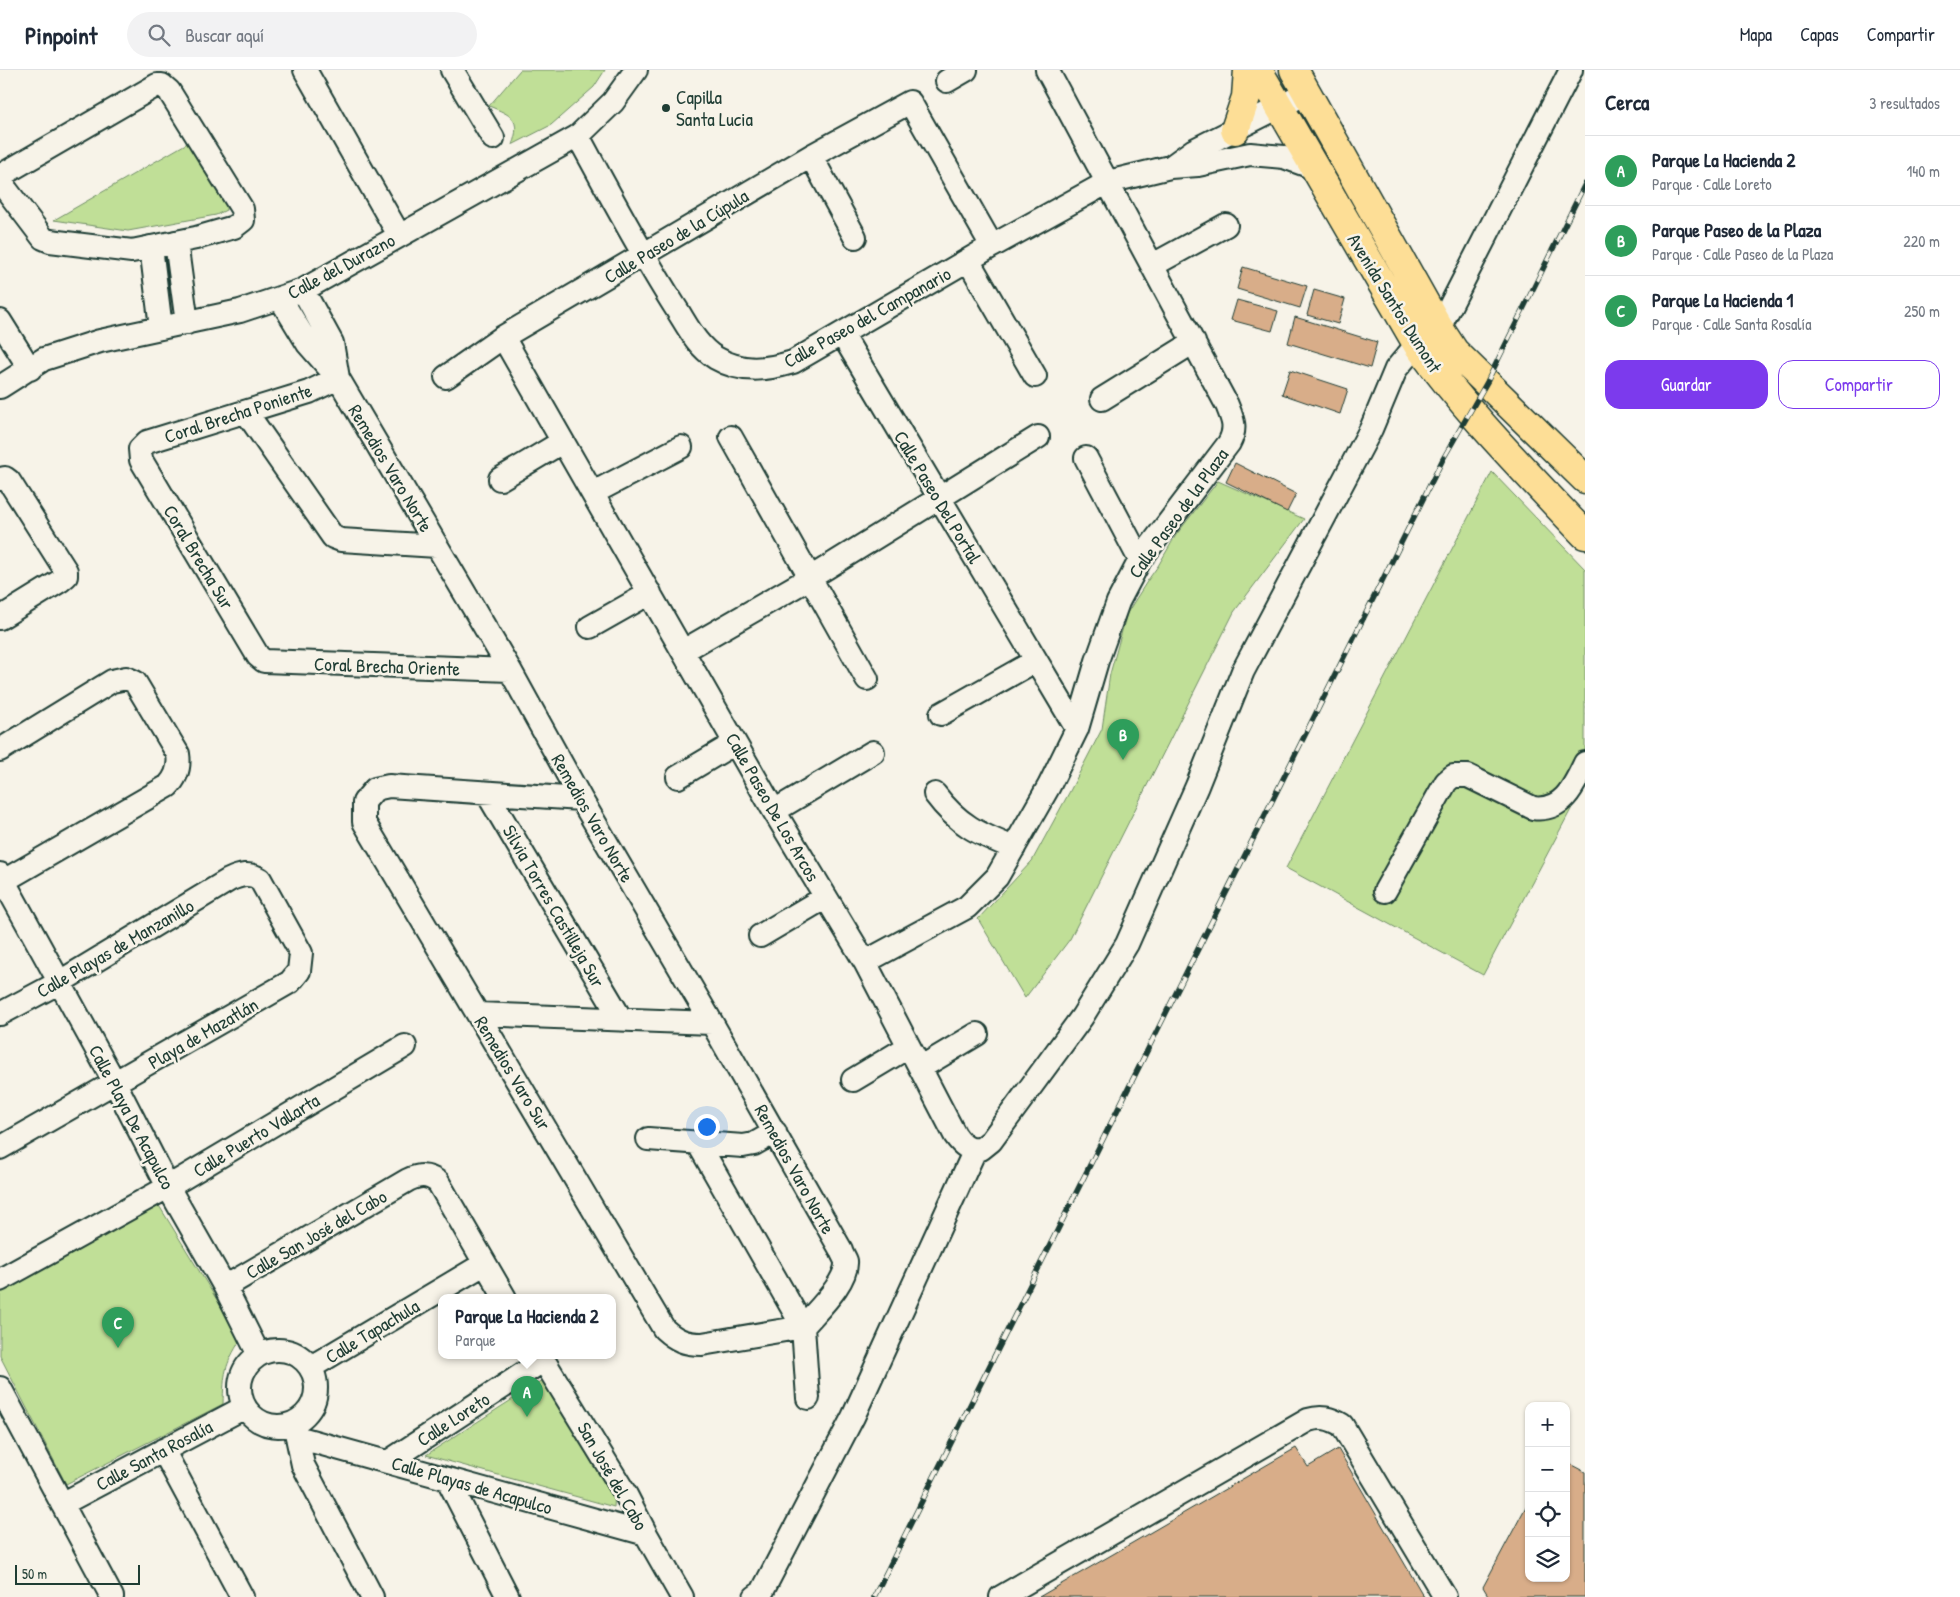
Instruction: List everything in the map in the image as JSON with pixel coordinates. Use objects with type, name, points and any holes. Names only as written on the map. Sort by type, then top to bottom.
[{"type":"main road","points":[[1235,130],[1246,97],[1248,70]]},
{"type":"main road","name":"Avenida Santos Dumont","points":[[1258,70],[1417,344],[1442,379],[1461,401],[1585,535]]},
{"type":"main road","name":"Avenida Santos Dumont","points":[[1300,81],[1439,328],[1454,351],[1585,479]]},
{"type":"street","points":[[306,70],[399,235]]},
{"type":"street","points":[[452,70],[493,138]]},
{"type":"street","name":"Calle del Durazno","points":[[2,381],[30,369],[44,359],[100,341],[240,311],[303,290],[578,136],[613,102],[636,70]]},
{"type":"street","name":"Calle Paseo de la Plaza","points":[[865,962],[967,907],[997,877],[1049,786],[1077,729],[1097,661],[1118,602],[1140,560],[1229,443],[1235,430],[1233,418],[1227,405],[1047,70]]},
{"type":"street","points":[[755,1597],[762,1592],[853,1417],[983,1146],[1082,1017],[1127,944],[1197,786],[1243,671],[1371,429],[1396,369],[1417,344],[1439,328],[1571,70]]},
{"type":"street","points":[[1170,167],[1194,150],[1279,107],[1300,81]]},
{"type":"street","points":[[162,85],[169,91],[244,214],[240,225],[151,247],[132,251],[46,240],[5,188],[3,178],[5,173],[153,87],[162,85]]},
{"type":"street","name":"Calle Paseo de la Cúpula","points":[[446,377],[503,337],[810,156],[910,102],[992,246]]},
{"type":"street","name":"Calle Paseo del Campanario","points":[[578,136],[643,256],[700,346],[716,358],[748,369],[769,369],[793,362],[992,246],[1108,182],[1170,167]]},
{"type":"street","points":[[1170,167],[1198,165],[1258,154],[1284,157],[1314,168]]},
{"type":"street","points":[[810,156],[855,237]]},
{"type":"street","points":[[1153,266],[1226,225]]},
{"type":"street","points":[[176,242],[187,323]]},
{"type":"street","points":[[151,247],[161,328]]},
{"type":"street","points":[[968,260],[1035,376]]},
{"type":"street","name":"Remedios Varo Norte","points":[[303,290],[332,343],[338,378]]},
{"type":"street","name":"Remedios Varo Norte","points":[[280,298],[308,344],[338,378],[510,670],[581,799],[775,1132],[846,1260],[845,1272],[840,1282],[803,1327]]},
{"type":"street","points":[[0,321],[30,369]]},
{"type":"street","name":"Calle Paseo Del Portal","points":[[842,334],[1077,729]]},
{"type":"street","name":"Calle Paseo De Los Arcos","points":[[503,337],[774,811],[865,962],[955,1135],[961,1144],[983,1146]]},
{"type":"street","points":[[1102,399],[1194,342]]},
{"type":"street","name":"Coral Brecha Poniente","points":[[140,449],[148,442],[309,392],[338,378]]},
{"type":"street","points":[[246,412],[333,537],[341,540],[437,546]]},
{"type":"street","points":[[731,437],[867,679]]},
{"type":"street","points":[[683,652],[810,578],[1038,437]]},
{"type":"street","points":[[500,479],[562,442]]},
{"type":"street","points":[[593,493],[681,447]]},
{"type":"street","name":"Coral Brecha Sur","points":[[140,449],[141,460],[258,656],[264,661]]},
{"type":"street","points":[[1086,458],[1140,560]]},
{"type":"street","points":[[0,479],[5,478],[9,481],[65,567],[66,576],[60,582],[0,618]]},
{"type":"street","points":[[590,627],[650,594]]},
{"type":"street","name":"Coral Brecha Oriente","points":[[264,661],[510,670]]},
{"type":"street","points":[[941,714],[1035,661]]},
{"type":"street","name":"Calle Playa De Acapulco","points":[[0,750],[112,681],[126,678],[135,682],[178,754],[177,771],[168,786],[1,879],[115,1083],[168,1187],[225,1288],[259,1355]]},
{"type":"street","points":[[678,777],[735,743]]},
{"type":"street","points":[[774,811],[873,752]]},
{"type":"street","points":[[1385,890],[1446,782],[1453,776],[1468,776],[1533,808],[1542,810],[1551,808],[1559,803],[1575,783],[1585,763]]},
{"type":"street","name":"Remedios Varo Sur","points":[[487,793],[389,786],[376,789],[364,802],[364,822],[664,1329],[675,1338],[687,1344],[716,1343],[803,1327]]},
{"type":"street","points":[[487,793],[581,799]]},
{"type":"street","name":"Silvia Torres Castilleja Sur","points":[[487,793],[621,1019]]},
{"type":"street","points":[[935,794],[943,806],[978,833],[1014,848]]},
{"type":"street","name":"Calle Playas de Manzanillo","points":[[0,1014],[60,982],[229,880],[245,874],[260,879],[301,953],[299,971],[290,982]]},
{"type":"street","points":[[760,936],[826,897]]},
{"type":"street","name":"Playa de Mazatlán","points":[[0,1148],[290,982]]},
{"type":"street","points":[[478,1014],[712,1023]]},
{"type":"street","points":[[920,1068],[977,1034]]},
{"type":"street","name":"Calle Puerto Vallarta","points":[[0,1280],[168,1187],[405,1046]]},
{"type":"street","points":[[853,1080],[908,1047]]},
{"type":"street","points":[[648,1140],[743,1146],[754,1144],[775,1132]]},
{"type":"street","points":[[698,1143],[803,1327],[808,1398]]},
{"type":"street","name":"Calle San José del Cabo","points":[[225,1288],[417,1176],[428,1176],[438,1182],[484,1264]]},
{"type":"street","points":[[484,1264],[503,1294]]},
{"type":"street","name":"Calle Tapachula","points":[[310,1367],[484,1264]]},
{"type":"street","points":[[295,1430],[266,1424],[254,1417],[245,1407],[240,1388],[245,1369],[259,1355],[278,1350],[296,1354],[310,1367],[316,1383],[315,1399],[295,1430],[303,1465],[372,1597]]},
{"type":"street","name":"Calle Loreto","points":[[388,1462],[541,1359]]},
{"type":"street","name":"San José del Cabo","points":[[543,1359],[626,1495],[682,1597]]},
{"type":"street","points":[[0,1388],[112,1597]]},
{"type":"street","name":"Calle Santa Rosalía","points":[[62,1504],[245,1407]]},
{"type":"street","points":[[1001,1597],[1308,1420],[1318,1417],[1332,1420],[1342,1425],[1445,1597]]},
{"type":"street","name":"Calle Playas de Acapulco","points":[[295,1430],[388,1462],[448,1480],[646,1534]]},
{"type":"street","points":[[163,1450],[242,1597]]},
{"type":"street","points":[[448,1480],[508,1597]]},
{"type":"green space","points":[[520,70],[605,70],[594,87],[551,125],[512,145],[516,129],[515,124],[509,115],[489,106]]},
{"type":"green space","points":[[191,141],[226,202],[226,210],[216,215],[128,231],[54,220]]},
{"type":"green space","points":[[1492,472],[1585,569],[1585,783],[1483,975],[1286,868]]},
{"type":"green space","points":[[1218,481],[1304,519],[1234,612],[1070,939],[1025,998],[978,919],[1032,861],[1102,729],[1110,674],[1127,613],[1176,535]]},
{"type":"green space","points":[[158,1204],[241,1339],[231,1356],[226,1370],[223,1404],[66,1484],[0,1356],[0,1290]]},
{"type":"green space","points":[[544,1379],[615,1492],[614,1507],[426,1455]]},
{"type":"building","points":[[1243,267],[1307,286],[1300,308],[1237,289]]},
{"type":"building","points":[[1314,290],[1345,299],[1338,324],[1307,315]]},
{"type":"building","points":[[1237,300],[1278,311],[1272,331],[1231,320]]},
{"type":"building","points":[[1295,317],[1377,342],[1370,368],[1288,343]]},
{"type":"building","points":[[1290,370],[1348,389],[1340,414],[1282,394]]},
{"type":"building","points":[[1235,463],[1296,494],[1287,512],[1226,482]]},
{"type":"building","points":[[1296,1448],[1308,1467],[1338,1449],[1424,1597],[1039,1597]]},
{"type":"building","points":[[1570,1464],[1585,1472],[1585,1597],[1489,1597],[1483,1587],[1525,1508],[1525,1582],[1570,1582]]},
{"type":"railway","points":[[874,1597],[1443,459],[1487,382],[1585,184]]},
{"type":"place","name":"Capilla Santa Lucia","points":[[666,108]]},
{"type":"place","name":"Parque Paseo de la Plaza","points":[[1123,760]]},
{"type":"place","name":"Parque La Hacienda 1","points":[[118,1348]]},
{"type":"place","name":"Parque La Hacienda 2","points":[[527,1417]]}]
